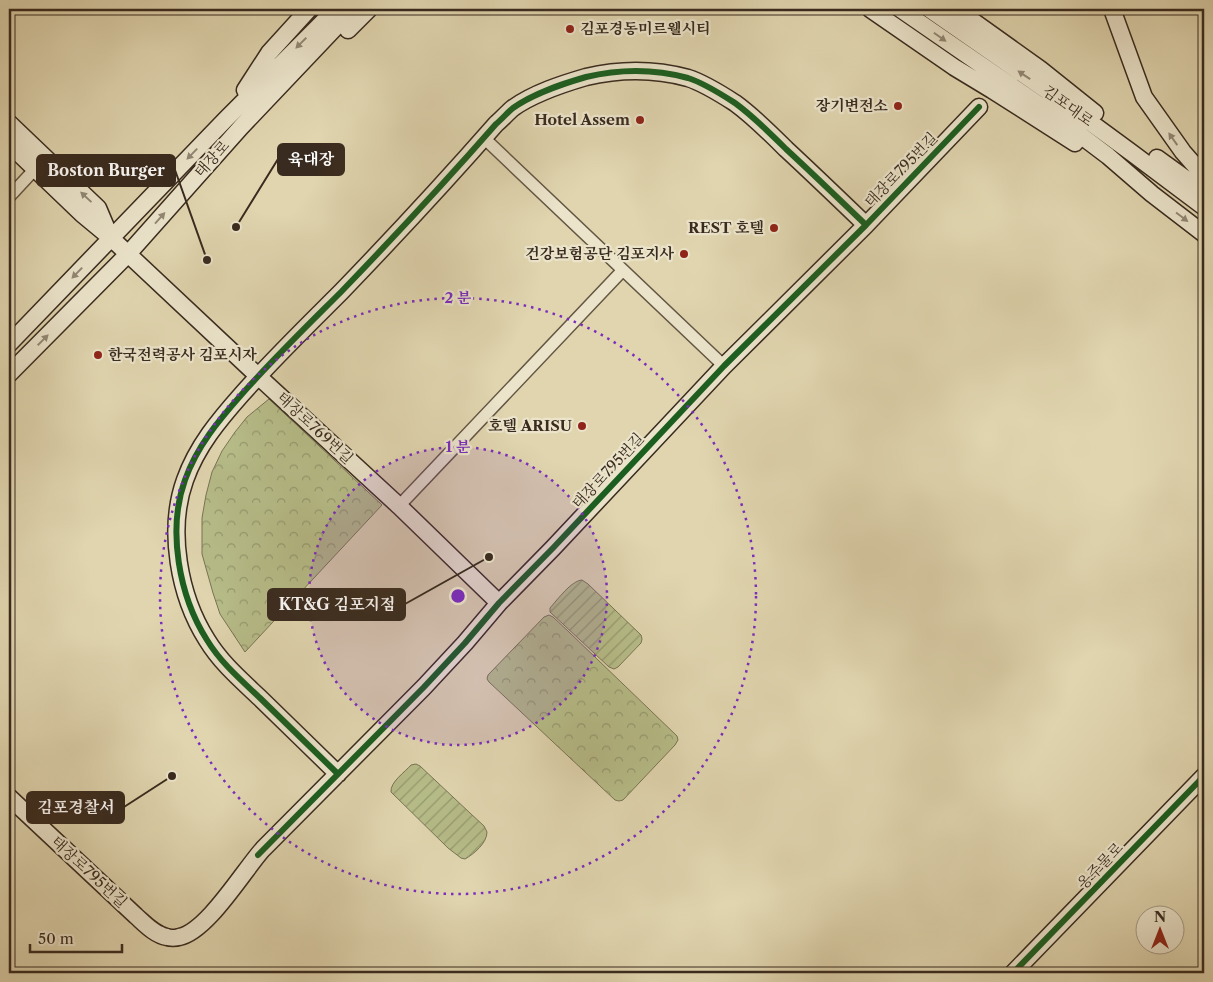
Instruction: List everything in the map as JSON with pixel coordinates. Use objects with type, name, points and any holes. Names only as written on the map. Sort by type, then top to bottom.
[{"type":"street","points":[[226,119],[269,53],[309,9]]},
{"type":"street","name":"태장로","points":[[9,344],[226,119],[336,9]]},
{"type":"street","name":"태장로","points":[[9,374],[128,254],[241,127],[354,9]]},
{"type":"street","points":[[241,127],[295,85],[369,9]]},
{"type":"street","name":"김포대로","points":[[870,9],[962,72],[1018,106],[1152,194]]},
{"type":"street","name":"김포대로","points":[[900,9],[1051,113],[1108,156],[1152,194],[1204,234]]},
{"type":"street","name":"김포대로","points":[[929,9],[1052,95],[1204,207]]},
{"type":"street","name":"김포대로","points":[[956,9],[1040,69],[1106,122],[1204,192]]},
{"type":"street","points":[[1112,9],[1144,97],[1183,152],[1204,176]]},
{"type":"street","points":[[338,774],[230,669],[213,650],[206,638],[193,613],[183,586],[178,557],[178,510],[184,482],[194,458],[207,437],[258,376],[376,256],[496,124],[514,108],[548,90],[597,74],[623,70],[657,72],[689,79],[714,90],[736,104],[758,122],[866,224]]},
{"type":"street","points":[[962,72],[975,88],[979,107],[991,104],[1018,106]]},
{"type":"street","name":"태장로795번길","points":[[9,797],[136,916],[158,934],[168,937],[179,937],[190,933],[204,922],[258,855],[465,644],[499,604],[724,366],[866,224],[979,107]]},
{"type":"street","points":[[9,123],[98,208],[111,238]]},
{"type":"street","points":[[484,138],[724,366]]},
{"type":"street","name":"태장로769번길","points":[[9,144],[82,214],[111,238],[400,506],[499,604]]},
{"type":"street","points":[[9,197],[35,169]]},
{"type":"street","points":[[400,506],[623,270]]},
{"type":"street","name":"옹주물로","points":[[1013,973],[1204,776]]},
{"type":"street","name":"태장로795번길","points":[[9,784],[141,910],[166,928],[175,927],[195,916],[234,872],[258,855]]},
{"type":"green space","points":[[269,399],[382,505],[245,652],[220,614],[213,593],[202,554],[202,518],[212,472],[222,451],[247,417]]},
{"type":"green space","points":[[582,580],[641,635],[641,643],[614,669],[609,667],[550,612],[550,608],[565,591],[573,584]]},
{"type":"green space","points":[[549,615],[677,736],[678,740],[675,745],[623,800],[615,800],[487,679],[488,675],[544,617]]},
{"type":"green space","points":[[416,764],[484,826],[487,832],[485,840],[476,851],[465,859],[448,848],[391,792],[391,788],[398,777],[411,765]]},
{"type":"cycle path","points":[[338,774],[232,671],[207,640],[197,623],[183,583],[179,562],[177,520],[180,499],[185,480],[196,456],[209,434],[225,414],[266,368],[400,230],[496,124],[513,108],[539,93],[586,77],[637,71],[663,73],[688,78],[718,92],[748,113],[866,225]]},
{"type":"cycle path","points":[[258,855],[424,687],[499,603],[724,366],[866,225],[979,107]]},
{"type":"cycle path","points":[[1013,973],[1204,776]]},
{"type":"place","name":"김포경동미르웰시티","points":[[570,29]]},
{"type":"place","name":"장기변전소","points":[[898,106]]},
{"type":"place","name":"Hotel Assem","points":[[640,120]]},
{"type":"place","name":"육대장","points":[[236,227]]},
{"type":"place","name":"REST 호텔","points":[[774,228]]},
{"type":"place","name":"건강보험공단 김포지사","points":[[684,254]]},
{"type":"place","name":"Boston Burger","points":[[207,260]]},
{"type":"place","name":"한국전력공사 김포시자","points":[[98,355]]},
{"type":"place","name":"호텔 ARISU","points":[[582,426]]},
{"type":"place","name":"KT&G 김포지점","points":[[489,557]]},
{"type":"place","name":"김포경찰서","points":[[172,776]]}]
